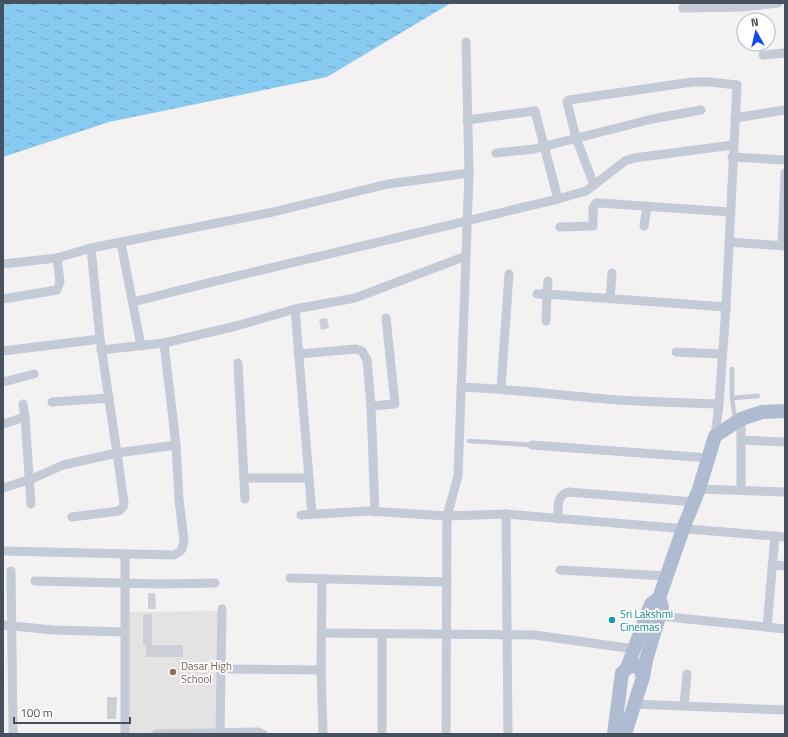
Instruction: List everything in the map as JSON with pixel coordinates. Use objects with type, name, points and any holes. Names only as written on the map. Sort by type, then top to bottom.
[{"type":"main road","points":[[627,668],[651,604],[659,598],[683,529],[700,489],[715,436],[738,421],[762,412],[785,411]]},
{"type":"main road","points":[[625,734],[643,677],[646,660],[662,607],[659,598]]},
{"type":"main road","points":[[614,734],[622,673],[627,668],[635,665],[640,668],[643,677]]},
{"type":"street","points":[[683,8],[743,7],[778,3]]},
{"type":"street","points":[[446,734],[447,516],[458,476],[469,173],[466,42]]},
{"type":"street","points":[[763,55],[785,53]]},
{"type":"street","points":[[594,185],[576,138],[567,102],[569,100],[692,82],[710,82],[736,85],[726,307],[715,436]]},
{"type":"street","points":[[496,153],[544,147],[652,119],[701,110]]},
{"type":"street","points":[[735,118],[785,110]]},
{"type":"street","points":[[467,120],[535,111],[558,199]]},
{"type":"street","points":[[133,302],[558,199],[586,190],[625,161],[634,158],[733,145]]},
{"type":"street","points":[[732,157],[785,160]]},
{"type":"street","points":[[728,242],[784,246],[785,172]]},
{"type":"street","points":[[3,264],[57,258],[91,248],[273,212],[388,184],[469,173]]},
{"type":"street","points":[[560,227],[593,226],[593,208],[596,204],[608,203],[730,212]]},
{"type":"street","points":[[644,226],[647,206]]},
{"type":"street","points":[[121,243],[141,346]]},
{"type":"street","points":[[72,517],[119,511],[123,507],[124,503],[101,350],[91,248]]},
{"type":"street","points":[[101,350],[164,343],[236,326],[295,309],[355,298],[466,256]]},
{"type":"street","points":[[3,299],[57,290],[60,282],[57,258]]},
{"type":"street","points":[[610,299],[612,273]]},
{"type":"street","points":[[501,388],[509,274]]},
{"type":"street","points":[[546,321],[548,281]]},
{"type":"street","points":[[537,294],[726,307]]},
{"type":"street","points":[[295,309],[312,514]]},
{"type":"street","points":[[371,406],[395,404],[386,318]]},
{"type":"street","points":[[3,351],[100,339]]},
{"type":"street","points":[[3,551],[174,555],[182,549],[184,540],[178,500],[176,445],[164,343]]},
{"type":"street","points":[[298,354],[356,349],[362,351],[367,360],[371,406],[375,512]]},
{"type":"street","points":[[676,352],[722,354]]},
{"type":"street","points":[[238,363],[245,499]]},
{"type":"street","points":[[3,382],[34,374]]},
{"type":"street","points":[[461,387],[501,388],[620,400],[718,404]]},
{"type":"street","points":[[52,402],[109,398]]},
{"type":"street","points":[[23,404],[31,504]]},
{"type":"street","points":[[3,424],[25,417]]},
{"type":"street","points":[[738,421],[741,440],[741,490]]},
{"type":"street","points":[[741,440],[785,442]]},
{"type":"street","points":[[3,488],[28,480],[63,465],[117,453],[176,445]]},
{"type":"street","points":[[532,445],[709,458]]},
{"type":"street","points":[[244,478],[309,478]]},
{"type":"street","points":[[700,489],[785,492]]},
{"type":"street","points":[[558,518],[559,497],[568,492],[695,502]]},
{"type":"street","points":[[301,515],[375,512],[447,516],[506,514],[785,537]]},
{"type":"street","points":[[506,514],[508,734]]},
{"type":"street","points":[[766,627],[775,536]]},
{"type":"street","points":[[125,554],[125,734]]},
{"type":"street","points":[[772,565],[785,566]]},
{"type":"street","points":[[560,570],[666,576]]},
{"type":"street","points":[[10,571],[7,626],[13,734]]},
{"type":"street","points":[[290,578],[447,582]]},
{"type":"street","points":[[322,579],[321,670],[323,734]]},
{"type":"street","points":[[35,581],[125,584],[215,583]]},
{"type":"street","points":[[220,733],[222,609]]},
{"type":"street","points":[[659,616],[785,628]]},
{"type":"street","points":[[7,626],[53,630],[126,632]]},
{"type":"street","points":[[321,633],[382,635],[536,635],[634,649]]},
{"type":"street","points":[[382,635],[382,734]]},
{"type":"street","points":[[222,669],[321,670]]},
{"type":"street","points":[[684,706],[686,674]]},
{"type":"street","points":[[634,704],[785,710]]},
{"type":"street","points":[[156,734],[258,732],[263,734]]},
{"type":"lane","points":[[732,369],[732,398],[738,421]]},
{"type":"lane","points":[[732,398],[758,396]]},
{"type":"lane","points":[[469,442],[532,445]]},
{"type":"shaded area","name":"Dasar High School","points":[[220,611],[218,734],[127,734],[127,612]]},
{"type":"water","points":[[3,3],[451,3],[327,77],[109,122],[3,157]]},
{"type":"building","points":[[327,318],[329,328],[321,330],[319,319]]},
{"type":"building","points":[[148,593],[155,593],[156,609],[148,609]]},
{"type":"building","points":[[152,614],[152,645],[183,645],[183,657],[146,657],[146,645],[143,645],[143,615]]},
{"type":"building","points":[[107,697],[117,697],[116,719],[107,719]]},
{"type":"place","name":"Sri Lakshmi Cinemas","points":[[612,620]]},
{"type":"place","name":"Dasar High School","points":[[173,672]]}]
